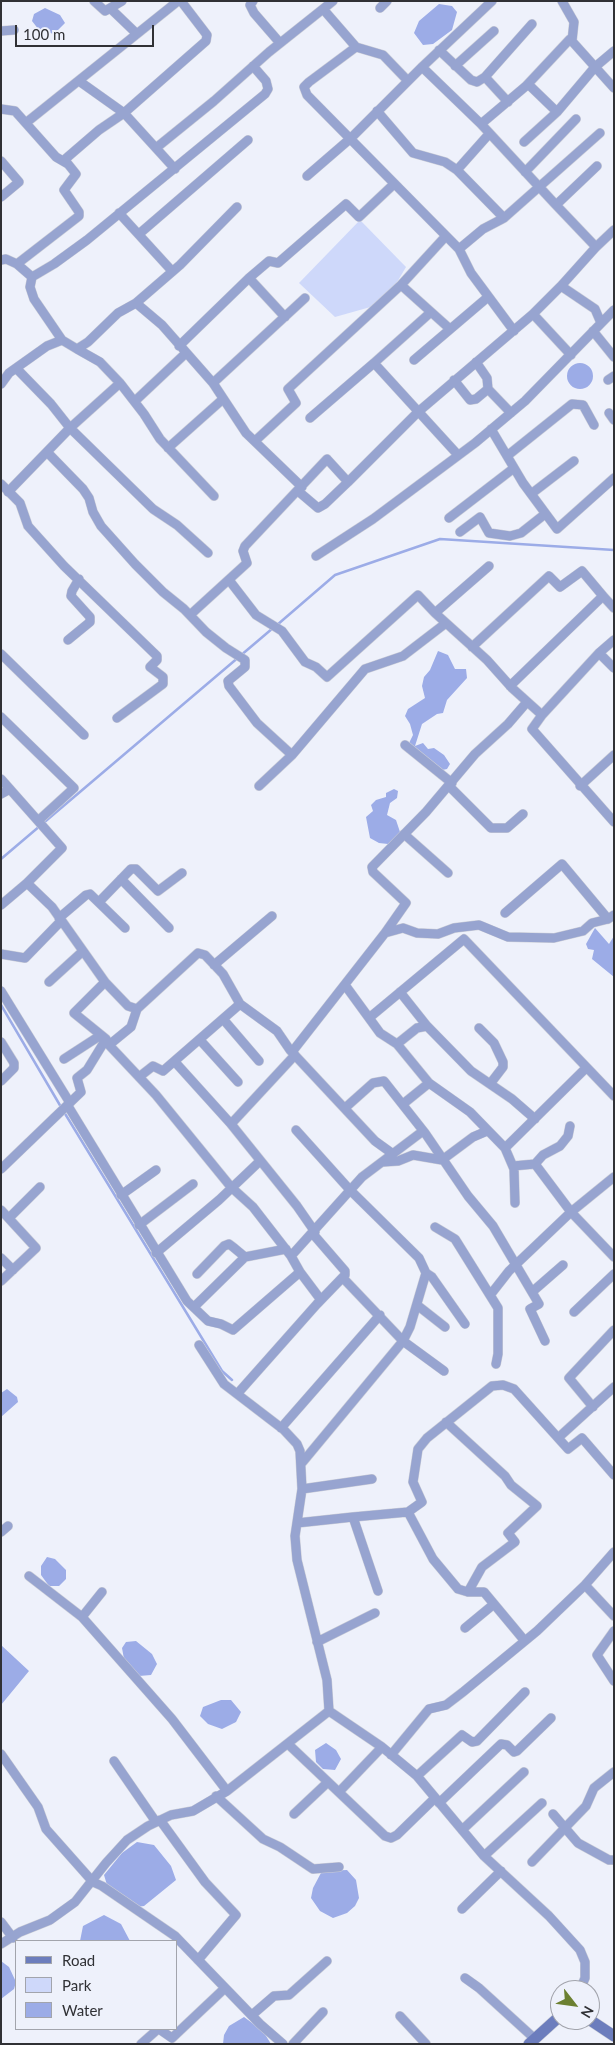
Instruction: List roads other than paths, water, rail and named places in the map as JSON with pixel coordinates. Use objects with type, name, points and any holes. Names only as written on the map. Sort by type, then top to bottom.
[{"type":"street","points":[[94,1],[105,12],[122,1]]},
{"type":"street","points":[[28,122],[178,1]]},
{"type":"street","points":[[63,161],[99,130],[124,113],[207,40],[207,35],[181,1]]},
{"type":"street","points":[[253,1],[250,5],[254,13],[280,43]]},
{"type":"street","points":[[156,148],[280,43],[333,1]]},
{"type":"street","points":[[307,176],[351,138],[422,66],[492,1]]},
{"type":"street","points":[[562,1],[574,22],[572,41],[614,88]]},
{"type":"street","points":[[111,9],[137,34]]},
{"type":"street","points":[[323,9],[356,47],[383,55],[408,81]]},
{"type":"street","points":[[439,50],[473,82],[485,77],[532,24]]},
{"type":"street","points":[[1,31],[14,30]]},
{"type":"street","points":[[455,66],[494,31]]},
{"type":"street","points":[[481,124],[528,84],[570,39],[572,41]]},
{"type":"street","points":[[356,47],[304,87],[307,95],[351,138],[445,237],[459,249],[471,273],[514,332]]},
{"type":"street","points":[[524,142],[557,112],[595,67],[614,51]]},
{"type":"street","points":[[214,496],[168,448],[120,383],[100,362],[62,340],[34,299],[30,287],[32,277],[54,264],[120,213],[265,94],[268,89],[266,81],[253,66]]},
{"type":"street","points":[[422,66],[481,124],[596,247]]},
{"type":"street","points":[[485,77],[508,102]]},
{"type":"street","points":[[79,81],[124,113],[175,169]]},
{"type":"street","points":[[528,84],[557,112]]},
{"type":"street","points":[[1,109],[16,111],[28,122],[56,157],[76,173],[76,177],[64,190],[80,215],[17,264]]},
{"type":"street","points":[[377,111],[413,153],[445,162],[457,170],[504,218]]},
{"type":"street","points":[[525,172],[576,120]]},
{"type":"street","points":[[459,249],[483,229],[504,218],[600,132]]},
{"type":"street","points":[[457,170],[489,134]]},
{"type":"street","points":[[139,234],[248,140]]},
{"type":"street","points":[[1,161],[19,182],[1,197]]},
{"type":"street","points":[[556,205],[598,166]]},
{"type":"street","points":[[179,346],[248,278],[269,261],[278,263],[346,204],[359,217],[394,184]]},
{"type":"street","points":[[77,349],[88,342],[118,313],[136,303],[172,272],[237,207]]},
{"type":"street","points":[[120,213],[172,272]]},
{"type":"street","points":[[136,303],[162,325],[213,383],[246,433],[318,508],[325,504],[348,482],[418,412],[534,314],[614,230]]},
{"type":"street","points":[[255,441],[296,403],[288,389],[401,285],[445,237]]},
{"type":"street","points":[[1,260],[6,259],[17,264],[32,277]]},
{"type":"street","points":[[248,278],[284,317]]},
{"type":"street","points":[[401,285],[450,329]]},
{"type":"street","points":[[562,286],[595,309],[601,323]]},
{"type":"street","points":[[414,360],[488,297]]},
{"type":"street","points":[[213,383],[305,298]]},
{"type":"street","points":[[316,556],[373,519],[511,413],[613,311]]},
{"type":"street","points":[[310,418],[374,364],[431,312]]},
{"type":"street","points":[[534,314],[571,355]]},
{"type":"street","points":[[593,331],[614,357]]},
{"type":"street","points":[[1,384],[9,373],[48,346],[62,340]]},
{"type":"street","points":[[135,402],[186,353]]},
{"type":"street","points":[[476,362],[487,378],[488,389],[511,413]]},
{"type":"street","points":[[374,364],[458,455]]},
{"type":"street","points":[[16,368],[51,404],[70,428],[152,509],[178,525],[208,553]]},
{"type":"street","points":[[454,380],[470,400],[476,399],[488,389]]},
{"type":"street","points":[[8,492],[70,428],[120,383]]},
{"type":"street","points":[[168,448],[223,399]]},
{"type":"street","points":[[507,456],[572,404],[583,405],[594,424]]},
{"type":"street","points":[[491,429],[514,468],[557,530],[614,478]]},
{"type":"street","points":[[47,452],[86,494],[96,519],[108,536],[163,592],[226,648],[246,660],[245,667],[228,681],[229,686],[257,723],[292,755]]},
{"type":"street","points":[[190,615],[247,563],[243,551],[245,546],[327,459],[348,482]]},
{"type":"street","points":[[531,494],[574,461]]},
{"type":"street","points":[[449,518],[514,468]]},
{"type":"street","points":[[1,484],[20,503],[28,526],[157,656],[157,660],[150,667],[164,679],[163,684],[117,718]]},
{"type":"street","points":[[460,532],[480,517],[489,533],[510,536],[521,533],[545,514]]},
{"type":"street","points":[[435,613],[489,566]]},
{"type":"street","points":[[472,647],[549,576],[560,587],[582,571],[614,608]]},
{"type":"street","points":[[68,640],[90,622],[90,617],[71,596],[72,590],[79,579]]},
{"type":"street","points":[[229,580],[256,615],[282,631],[304,662],[316,667],[327,677],[418,595],[542,715]]},
{"type":"street","points":[[510,686],[603,596]]},
{"type":"street","points":[[259,786],[292,755],[365,669],[403,656],[446,623]]},
{"type":"street","points":[[614,640],[599,653],[532,727],[532,731],[614,822]]},
{"type":"street","points":[[599,653],[614,668]]},
{"type":"street","points":[[1,654],[84,734]]},
{"type":"street","points":[[231,1124],[294,1054],[366,955],[405,908],[406,903],[373,872],[372,867],[450,784],[475,754],[508,724],[527,702]]},
{"type":"street","points":[[1,717],[74,788],[41,823]]},
{"type":"street","points":[[405,745],[450,784],[491,828],[507,828],[523,814]]},
{"type":"street","points":[[580,786],[614,755]]},
{"type":"street","points":[[1,779],[62,848],[27,883],[1,904]]},
{"type":"street","points":[[1,794],[10,788]]},
{"type":"street","points":[[404,834],[448,873]]},
{"type":"street","points":[[385,933],[403,928],[416,933],[438,934],[454,928],[479,925],[508,936],[554,938],[583,931],[592,923],[611,917],[562,864],[505,912]]},
{"type":"street","points":[[99,902],[131,869],[136,869],[158,891]]},
{"type":"street","points":[[144,902],[182,873]]},
{"type":"street","points":[[121,879],[169,928]]},
{"type":"street","points":[[27,883],[60,919],[105,982],[128,1006],[137,1009]]},
{"type":"street","points":[[1,954],[25,958],[60,919],[86,894],[90,894],[126,928]]},
{"type":"street","points":[[214,965],[272,916]]},
{"type":"street","points":[[369,1018],[464,939],[614,1096]]},
{"type":"street","points":[[49,982],[83,951]]},
{"type":"street","points":[[64,1059],[131,1027],[137,1009],[198,953],[205,956],[223,974],[240,1004],[277,1031],[294,1054],[375,1141],[393,1154]]},
{"type":"street","points":[[105,982],[74,1013],[105,1040],[139,1077],[231,1187],[254,1207],[321,1300]]},
{"type":"street","points":[[345,985],[380,1033],[396,1044],[429,1083],[470,1112],[505,1148],[513,1166],[515,1203]]},
{"type":"street","points":[[1,991],[66,1108],[156,1253],[188,1301],[208,1321],[221,1324],[233,1330],[300,1272]]},
{"type":"street","points":[[400,992],[427,1026],[471,1071],[535,1119]]},
{"type":"street","points":[[139,1077],[151,1067],[164,1071],[240,1004]]},
{"type":"street","points":[[223,1019],[259,1061]]},
{"type":"street","points":[[396,1044],[417,1028],[427,1026]]},
{"type":"street","points":[[479,1028],[494,1043],[503,1062],[503,1067],[490,1084]]},
{"type":"street","points":[[1,1169],[81,1092],[78,1078],[87,1070],[105,1040]]},
{"type":"street","points":[[200,1040],[238,1082]]},
{"type":"street","points":[[1,1042],[14,1063],[10,1074],[1,1081]]},
{"type":"street","points":[[175,1062],[231,1124],[297,1206],[314,1233],[346,1271],[343,1278],[238,1393]]},
{"type":"street","points":[[505,1148],[586,1068]]},
{"type":"street","points":[[345,1108],[373,1083],[384,1081],[493,1226],[539,1304],[530,1309],[545,1341]]},
{"type":"street","points":[[403,1104],[429,1083]]},
{"type":"street","points":[[513,1166],[535,1164],[543,1155],[560,1146],[568,1136],[570,1126]]},
{"type":"street","points":[[296,1130],[350,1190],[419,1258],[426,1273],[432,1277],[465,1324]]},
{"type":"street","points":[[194,1307],[245,1257],[288,1252],[314,1233],[362,1177],[423,1131]]},
{"type":"street","points":[[383,1162],[398,1161],[413,1155],[442,1160],[473,1137],[487,1131]]},
{"type":"street","points":[[156,1253],[220,1200],[231,1187],[260,1161]]},
{"type":"street","points":[[535,1164],[571,1212],[614,1257]]},
{"type":"street","points":[[121,1195],[156,1170]]},
{"type":"street","points":[[491,1294],[516,1264],[571,1212],[614,1177]]},
{"type":"street","points":[[139,1225],[193,1184]]},
{"type":"street","points":[[9,1218],[40,1187]]},
{"type":"street","points":[[1,1210],[36,1245],[34,1251],[1,1281]]},
{"type":"street","points":[[435,1226],[455,1239],[498,1308],[496,1364]]},
{"type":"street","points":[[197,1274],[224,1246],[229,1244],[245,1257]]},
{"type":"street","points":[[1,1258],[13,1270]]},
{"type":"street","points":[[532,1292],[563,1265]]},
{"type":"street","points":[[301,1464],[403,1341],[410,1327],[426,1273]]},
{"type":"street","points":[[574,1312],[614,1274]]},
{"type":"street","points":[[343,1278],[403,1341],[444,1371]]},
{"type":"street","points":[[417,1305],[445,1327]]},
{"type":"street","points":[[281,1428],[380,1316]]},
{"type":"street","points":[[593,1407],[568,1378],[614,1330]]},
{"type":"street","points":[[199,1345],[224,1384],[281,1428],[297,1444],[301,1464],[302,1489],[297,1523],[296,1560],[326,1680],[329,1711],[382,1748],[416,1776],[484,1856],[549,1916],[580,1950],[585,1962],[584,1980]]},
{"type":"street","points":[[297,1523],[408,1512],[422,1502],[413,1482],[418,1449],[427,1438],[492,1386],[503,1385],[514,1389],[568,1449],[582,1438],[614,1475]]},
{"type":"street","points":[[558,1438],[614,1387]]},
{"type":"street","points":[[446,1422],[505,1476],[511,1485],[537,1506],[508,1534],[515,1542],[482,1567],[468,1592]]},
{"type":"street","points":[[302,1489],[372,1479]]},
{"type":"street","points":[[408,1512],[433,1559],[458,1589],[468,1592],[484,1592],[524,1640]]},
{"type":"street","points":[[354,1517],[378,1591]]},
{"type":"street","points":[[391,1755],[429,1709],[446,1705],[524,1640],[585,1585],[614,1552]]},
{"type":"street","points":[[29,1576],[82,1617],[172,1719],[227,1791]]},
{"type":"street","points":[[585,1585],[614,1616]]},
{"type":"street","points":[[82,1617],[102,1592]]},
{"type":"street","points":[[465,1628],[494,1604]]},
{"type":"street","points":[[317,1642],[375,1613]]},
{"type":"street","points":[[614,1631],[597,1655],[614,1681]]},
{"type":"street","points":[[416,1776],[462,1734],[472,1742],[477,1741],[525,1692]]},
{"type":"street","points":[[1,1944],[56,1916],[75,1902],[127,1840],[158,1821],[193,1811],[227,1791],[329,1711]]},
{"type":"street","points":[[288,1744],[385,1836],[391,1838],[397,1835],[501,1744],[507,1744],[514,1752],[517,1751],[551,1718]]},
{"type":"street","points":[[339,1792],[382,1748]]},
{"type":"street","points":[[1,1754],[38,1807],[46,1829],[92,1882],[102,1886],[174,1936],[283,2044]]},
{"type":"street","points":[[114,1761],[205,1882],[236,1915],[198,1960]]},
{"type":"street","points":[[462,1830],[524,1772]]},
{"type":"street","points":[[532,1862],[586,1806],[594,1788],[614,1772]]},
{"type":"street","points":[[294,1814],[328,1782]]},
{"type":"street","points":[[216,1796],[263,1840],[280,1847],[312,1869],[339,1867]]},
{"type":"street","points":[[484,1856],[542,1802]]},
{"type":"street","points":[[553,1814],[578,1843],[609,1860],[614,1860]]},
{"type":"street","points":[[462,1908],[501,1871]]},
{"type":"street","points":[[1,1922],[13,1938]]},
{"type":"street","points":[[252,2015],[274,1996],[289,1995],[327,1960]]},
{"type":"street","points":[[465,1978],[479,1988],[532,2041],[550,2025]]},
{"type":"street","points":[[160,2030],[172,2038],[225,1988]]},
{"type":"street","points":[[293,2044],[323,2012]]},
{"type":"street","points":[[400,2016],[426,2044]]},
{"type":"street","points":[[600,2027],[614,2036]]},
{"type":"street","points":[[141,2044],[157,2030]]},
{"type":"water","points":[[439,4],[452,6],[457,12],[452,30],[433,44],[423,45],[414,33],[419,21]]},
{"type":"water","points":[[45,8],[60,15],[65,23],[54,34],[39,30],[32,21],[34,14]]},
{"type":"water","points":[[580,363],[589,367],[593,376],[589,385],[580,389],[571,385],[567,376],[571,367]]},
{"type":"water","points":[[438,651],[448,655],[455,669],[466,669],[467,678],[447,700],[443,713],[437,714],[422,724],[415,746],[423,743],[428,749],[434,748],[444,755],[450,764],[447,769],[433,772],[406,749],[413,735],[410,724],[405,716],[408,709],[425,698],[422,686],[424,677],[430,670]]},
{"type":"water","points":[[394,789],[398,791],[397,798],[390,803],[387,815],[396,820],[401,835],[388,844],[379,843],[370,838],[366,817],[373,811],[371,805],[376,800],[386,797],[386,793]]},
{"type":"water","points":[[595,928],[609,944],[614,936],[614,977],[592,959],[594,950],[588,949],[586,944]]},
{"type":"water","points":[[7,1389],[17,1397],[18,1402],[1,1417],[1,1393]]},
{"type":"water","points":[[47,1557],[55,1559],[66,1570],[66,1579],[59,1586],[49,1586],[41,1575],[41,1566]]},
{"type":"water","points":[[136,1641],[152,1654],[157,1664],[151,1675],[139,1676],[124,1659],[122,1648],[126,1642]]},
{"type":"water","points":[[1,1645],[29,1671],[1,1705]]},
{"type":"water","points":[[221,1700],[231,1700],[241,1712],[236,1722],[222,1729],[208,1724],[200,1716],[203,1707]]},
{"type":"water","points":[[326,1743],[336,1750],[341,1759],[335,1770],[323,1769],[316,1762],[315,1750]]},
{"type":"water","points":[[137,1842],[154,1845],[171,1866],[176,1880],[144,1906],[136,1907],[107,1885],[104,1875],[122,1853]]},
{"type":"water","points":[[347,1870],[356,1880],[359,1898],[355,1906],[347,1913],[333,1918],[320,1911],[311,1898],[313,1888],[322,1871]]},
{"type":"water","points":[[104,1915],[121,1924],[129,1940],[80,1940],[83,1926]]},
{"type":"water","points":[[1,1961],[9,1967],[15,1980],[15,1986],[14,1989],[1,1999]]},
{"type":"water","points":[[244,2017],[263,2031],[271,2044],[223,2044],[224,2035],[229,2026]]},
{"type":"waterway","points":[[277,625],[335,575],[440,539],[614,550]]},
{"type":"waterway","points":[[1,859],[273,628]]},
{"type":"waterway","points":[[1,1005],[61,1107]]},
{"type":"waterway","points":[[64,1112],[222,1371],[232,1380]]}]
